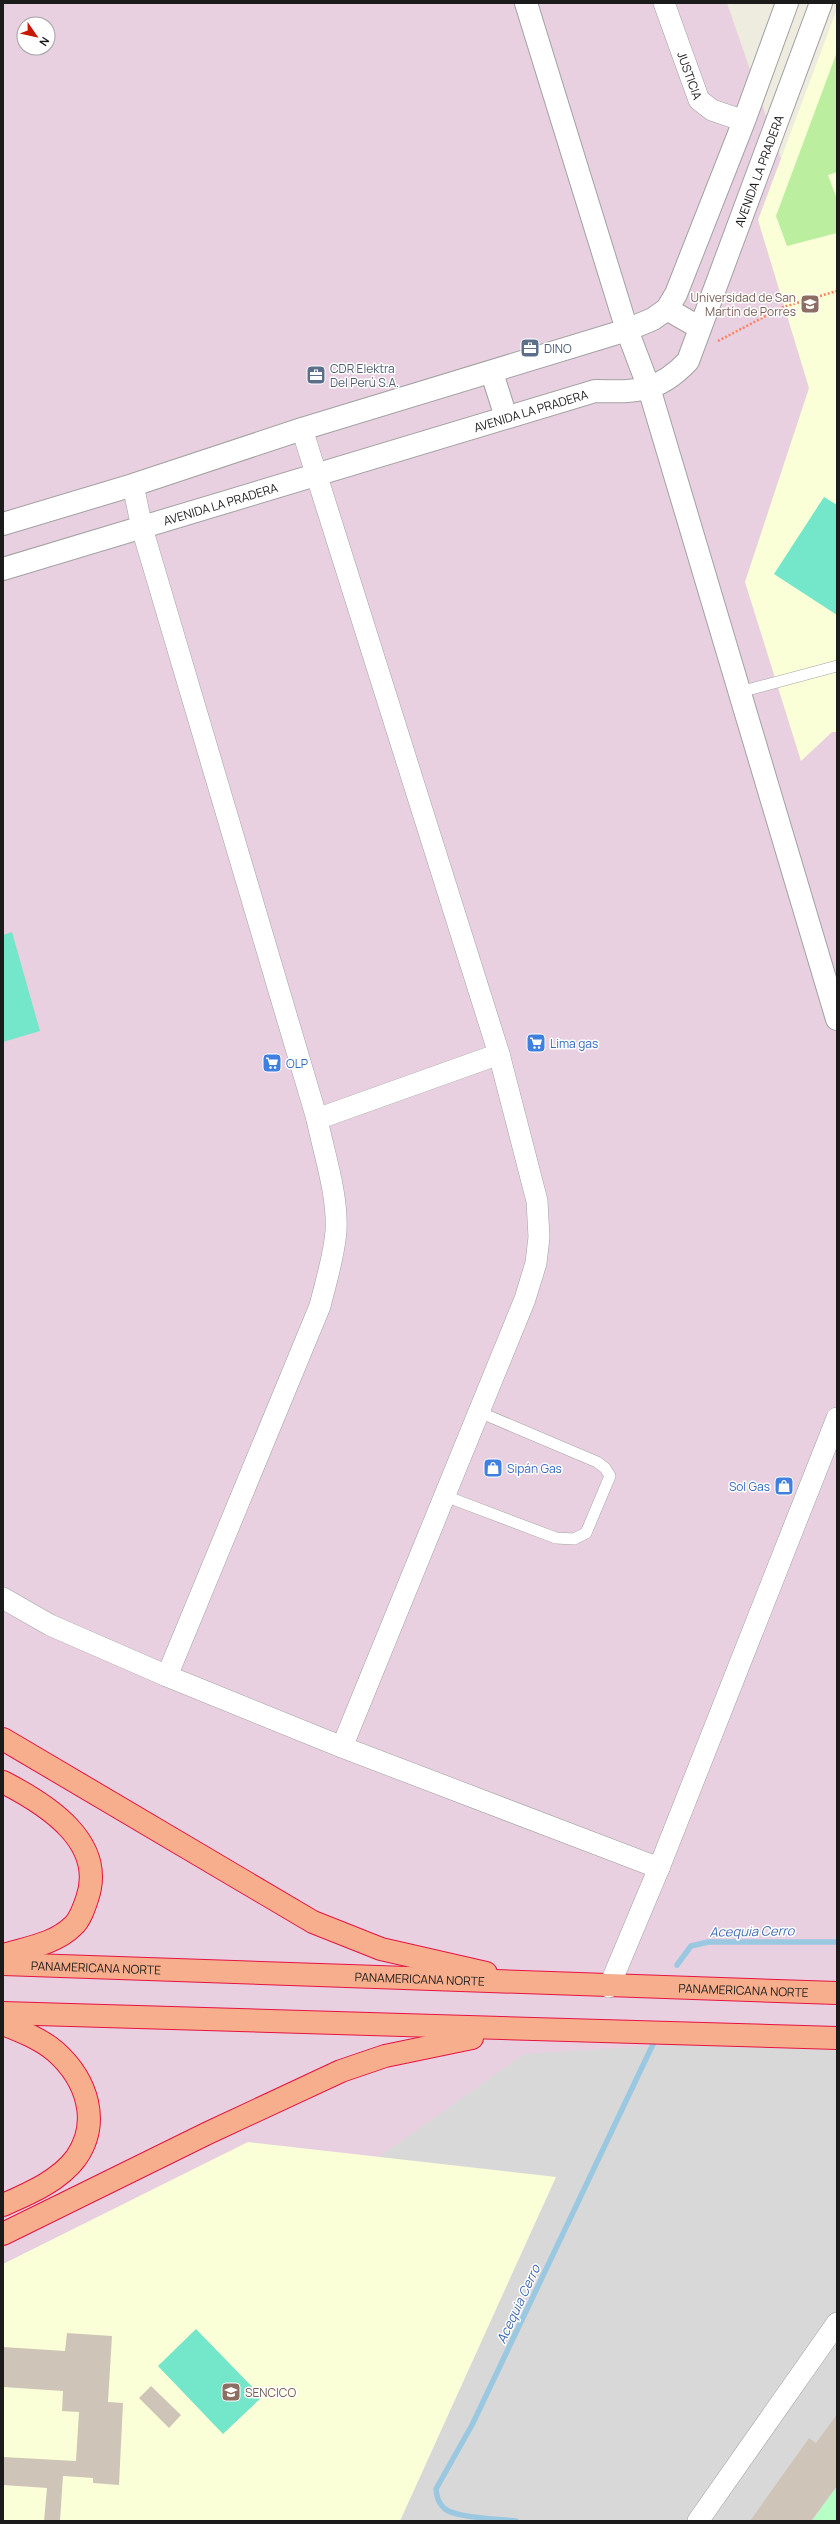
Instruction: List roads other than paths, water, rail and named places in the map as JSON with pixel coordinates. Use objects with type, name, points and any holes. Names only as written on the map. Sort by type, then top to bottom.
[{"type":"highway","points":[[3,1739],[313,1922],[381,1949],[536,1984]]},
{"type":"highway","points":[[3,1782],[30,1796],[52,1811],[71,1830],[83,1845],[91,1865],[91,1888],[84,1907],[74,1926],[54,1940],[3,1955]]},
{"type":"highway","name":"PANAMERICANA NORTE","points":[[3,1964],[536,1984],[837,1993]]},
{"type":"highway","points":[[3,2013],[518,2030],[837,2038]]},
{"type":"highway","points":[[3,2024],[26,2033],[56,2052],[75,2074],[86,2093],[90,2115],[86,2137],[76,2158],[60,2174],[33,2192],[3,2205]]},
{"type":"highway","points":[[3,2234],[208,2133],[341,2071],[385,2056],[518,2030]]},
{"type":"street","points":[[526,3],[627,330],[649,388],[837,1019]]},
{"type":"street","name":"JUSTICIA","points":[[664,3],[699,100],[712,110],[744,121]]},
{"type":"street","points":[[3,524],[133,485],[302,429],[627,330],[652,319],[667,309],[676,294],[744,121],[787,3]]},
{"type":"street","name":"AVENIDA LA PRADERA","points":[[3,569],[595,391],[628,392],[649,388],[673,377],[688,361],[821,3]]},
{"type":"street","points":[[667,309],[700,328]]},
{"type":"street","points":[[492,372],[506,417]]},
{"type":"street","points":[[302,429],[499,1054],[537,1201],[539,1237],[536,1263],[525,1299],[342,1747]]},
{"type":"street","points":[[133,485],[142,528],[317,1118],[334,1198],[336,1230],[332,1262],[320,1306],[167,1676]]},
{"type":"street","points":[[317,1118],[499,1054]]},
{"type":"street","points":[[609,1986],[658,1868],[837,1418]]},
{"type":"street","points":[[3,1598],[50,1625],[167,1676],[342,1747],[658,1868]]},
{"type":"street","points":[[698,2521],[837,2323]]},
{"type":"lane","points":[[740,692],[837,666]]},
{"type":"lane","points":[[444,1496],[556,1538],[574,1539],[586,1533],[610,1476],[605,1468],[597,1462],[479,1412]]},
{"type":"waterway","name":"Acequia Cerro","points":[[677,1965],[691,1946],[708,1942],[837,1942]]},
{"type":"waterway","name":"Acequia Cerro","points":[[516,2521],[489,2519],[451,2512],[445,2509],[439,2502],[436,2489],[472,2425],[655,2040]]},
{"type":"place","name":"Universidad de San Martín de Porres","points":[[810,304]]},
{"type":"place","name":"DINO","points":[[530,348]]},
{"type":"place","name":"CDR Elektra Del Perú S.A.","points":[[316,375]]},
{"type":"place","name":"Lima gas","points":[[536,1043]]},
{"type":"place","name":"OLP","points":[[272,1063]]},
{"type":"place","name":"Sipán Gas","points":[[493,1468]]},
{"type":"place","name":"Sol Gas","points":[[784,1486]]},
{"type":"place","name":"SENCICO","points":[[231,2392]]}]
